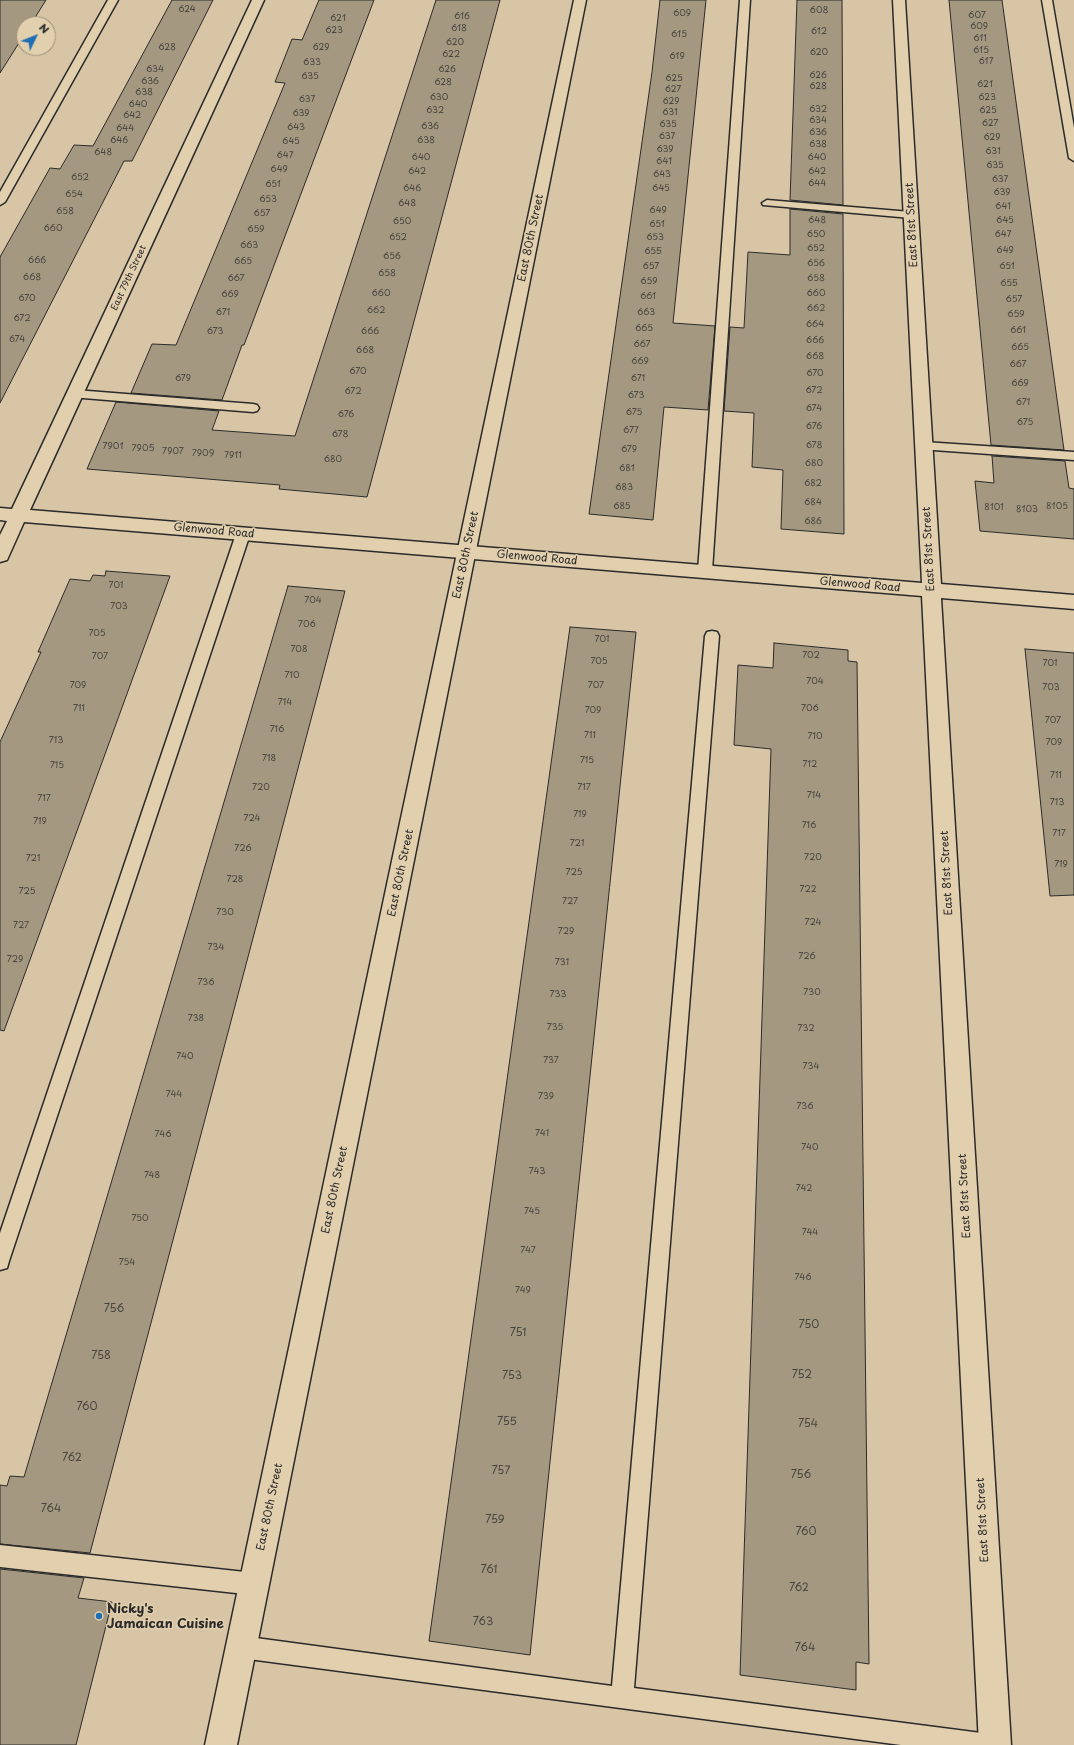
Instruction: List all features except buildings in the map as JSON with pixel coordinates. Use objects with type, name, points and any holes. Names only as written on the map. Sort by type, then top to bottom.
[{"type":"street","name":"East 79th Street","points":[[0,555],[258,0]]},
{"type":"street","name":"East 80th Street","points":[[221,1745],[580,0]]},
{"type":"street","name":"East 81st Street","points":[[899,0],[995,1745]]},
{"type":"street","name":"Glenwood Road","points":[[0,514],[1074,602]]},
{"type":"lane","points":[[0,202],[113,0]]},
{"type":"lane","points":[[705,572],[745,0]]},
{"type":"lane","points":[[1047,0],[1074,158]]},
{"type":"lane","points":[[767,203],[911,215]]},
{"type":"lane","points":[[75,394],[253,408]]},
{"type":"lane","points":[[924,446],[1074,456]]},
{"type":"lane","points":[[0,1261],[243,534]]},
{"type":"lane","points":[[622,1698],[712,636]]},
{"type":"lane","points":[[0,1556],[254,1584]]},
{"type":"lane","points":[[241,1647],[989,1745]]},
{"type":"place","name":"Nicky's Jamaican Cuisine","points":[[99,1616]]}]
